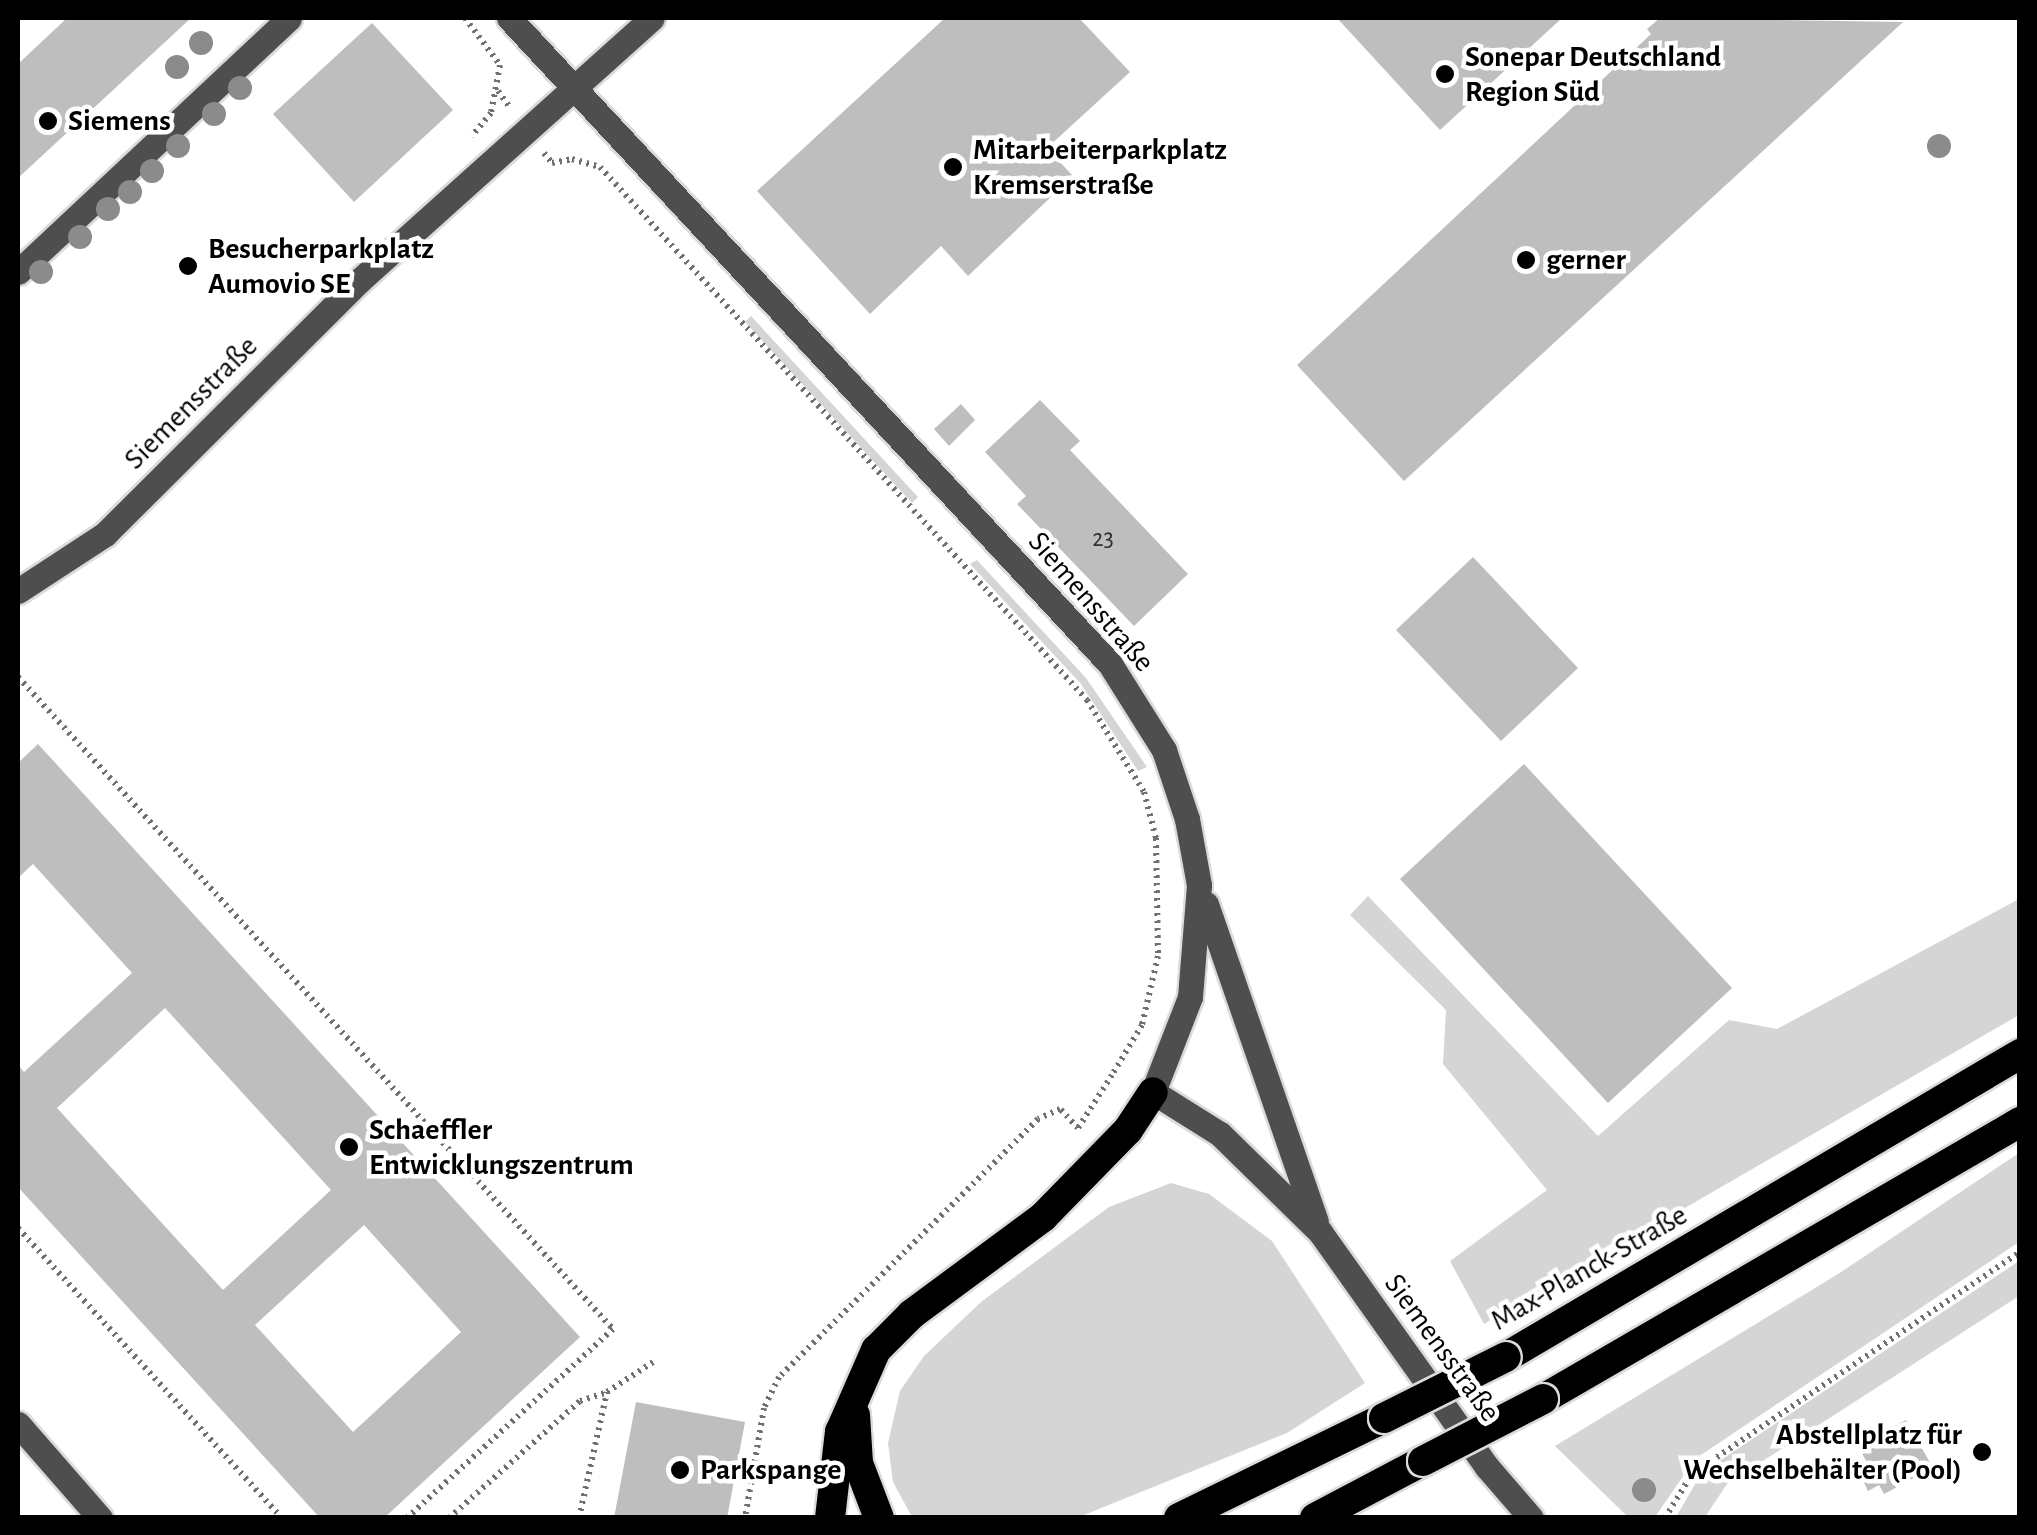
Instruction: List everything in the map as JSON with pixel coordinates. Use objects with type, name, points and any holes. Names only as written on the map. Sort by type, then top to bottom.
[{"type":"highway","name":"Max-Planck-Straße","points":[[1179,1518],[1506,1357],[2020,1054]]},
{"type":"highway","points":[[830,1518],[840,1432],[876,1350],[912,1314],[1042,1217],[1128,1130],[1153,1092]]},
{"type":"highway","points":[[1314,1518],[1543,1399],[2020,1122]]},
{"type":"highway","points":[[854,1393],[858,1463],[879,1518]]},
{"type":"street","points":[[18,272],[288,18]]},
{"type":"street","name":"Siemensstraße","points":[[509,18],[1110,664],[1164,750],[1188,819],[1199,885],[1190,997],[1153,1092],[1220,1134],[1320,1232],[1487,1467],[1531,1518]]},
{"type":"street","points":[[574,84],[652,18]]},
{"type":"street","name":"Siemensstraße","points":[[18,591],[105,534],[360,280],[574,84]]},
{"type":"street","points":[[1199,885],[1320,1232]]},
{"type":"street","points":[[18,1424],[100,1518]]},
{"type":"path","points":[[498,90],[552,163],[572,159],[600,167],[1087,700],[1144,792],[1156,838],[1158,956],[1142,1024],[1112,1075],[1078,1128],[1060,1108],[1038,1119],[779,1377],[764,1408],[745,1518]]},
{"type":"path","points":[[18,677],[613,1329],[407,1518]]},
{"type":"path","points":[[18,1228],[282,1518]]},
{"type":"path","points":[[1665,1518],[1692,1474],[2020,1252]]},
{"type":"path","points":[[449,1518],[580,1401],[607,1392],[653,1362]]},
{"type":"path","points":[[579,1518],[607,1392]]},
{"type":"shaded area","points":[[751,316],[918,497],[912,503],[745,322]]},
{"type":"shaded area","points":[[977,560],[1086,678],[1147,767],[1138,771],[1081,684],[970,564]]},
{"type":"shaded area","points":[[1368,896],[1598,1136],[1729,1020],[1777,1029],[2019,899],[2019,1015],[1484,1324],[1450,1261],[1547,1190],[1443,1064],[1446,1010],[1350,915]]},
{"type":"shaded area","points":[[2019,1153],[2019,1242],[1695,1459],[1655,1517],[1628,1517],[1555,1446],[1838,1274]]},
{"type":"shaded area","points":[[1171,1183],[1209,1194],[1272,1241],[1365,1383],[1287,1433],[1079,1517],[912,1517],[893,1482],[888,1443],[900,1391],[924,1356],[981,1302],[1109,1207]]},
{"type":"shaded area","points":[[2019,1261],[2019,1296],[1727,1484],[1705,1517],[1676,1517],[1698,1479],[1721,1460]]},
{"type":"building","name":"Siemens","points":[[67,18],[191,18],[18,178],[18,64]]},
{"type":"building","points":[[945,18],[1079,18],[1130,72],[1047,148],[1073,176],[968,276],[941,246],[870,314],[757,191]]},
{"type":"building","name":"Sonepar Deutschland Region Süd","points":[[1337,18],[1562,18],[1440,130]]},
{"type":"building","name":"gerner","points":[[1660,18],[1903,22],[1404,481],[1297,365],[1651,34],[1647,29]]},
{"type":"building","points":[[372,23],[453,110],[354,202],[273,114]]},
{"type":"building","points":[[1040,400],[1080,441],[1070,450],[1188,574],[1134,626],[1017,504],[1026,496],[985,452]]},
{"type":"building","points":[[961,404],[975,420],[949,446],[934,429]]},
{"type":"building","points":[[1473,557],[1578,668],[1501,741],[1396,630]]},
{"type":"building","name":"Schaeffler Entwicklungszentrum","points":[[38,744],[580,1337],[384,1518],[320,1518],[18,1187],[18,1065],[24,1072],[132,973],[33,864],[18,878],[18,763]],"holes":[[[165,1008],[331,1190],[223,1290],[57,1108]],[[364,1225],[461,1332],[353,1432],[255,1325]]]},
{"type":"building","points":[[1524,764],[1732,988],[1608,1103],[1400,879]]},
{"type":"building","name":"Parkspange","points":[[636,1402],[745,1422],[727,1518],[614,1518]]},
{"type":"building","points":[[1906,1420],[1933,1468],[1884,1494],[1879,1485],[1868,1491],[1860,1474],[1870,1468],[1858,1446]]},
{"type":"place","name":"Sonepar Deutschland Region Süd","points":[[1445,74]]},
{"type":"place","name":"Siemens","points":[[48,121]]},
{"type":"place","name":"Mitarbeiterparkplatz Kremserstraße","points":[[953,167]]},
{"type":"place","name":"gerner","points":[[1526,260]]},
{"type":"place","name":"Besucherparkplatz Aumovio SE","points":[[188,266]]},
{"type":"place","name":"Schaeffler Entwicklungszentrum","points":[[349,1147]]},
{"type":"place","name":"Abstellplatz für Wechselbehälter (Pool)","points":[[1982,1452]]},
{"type":"place","name":"Parkspange","points":[[680,1470]]}]
